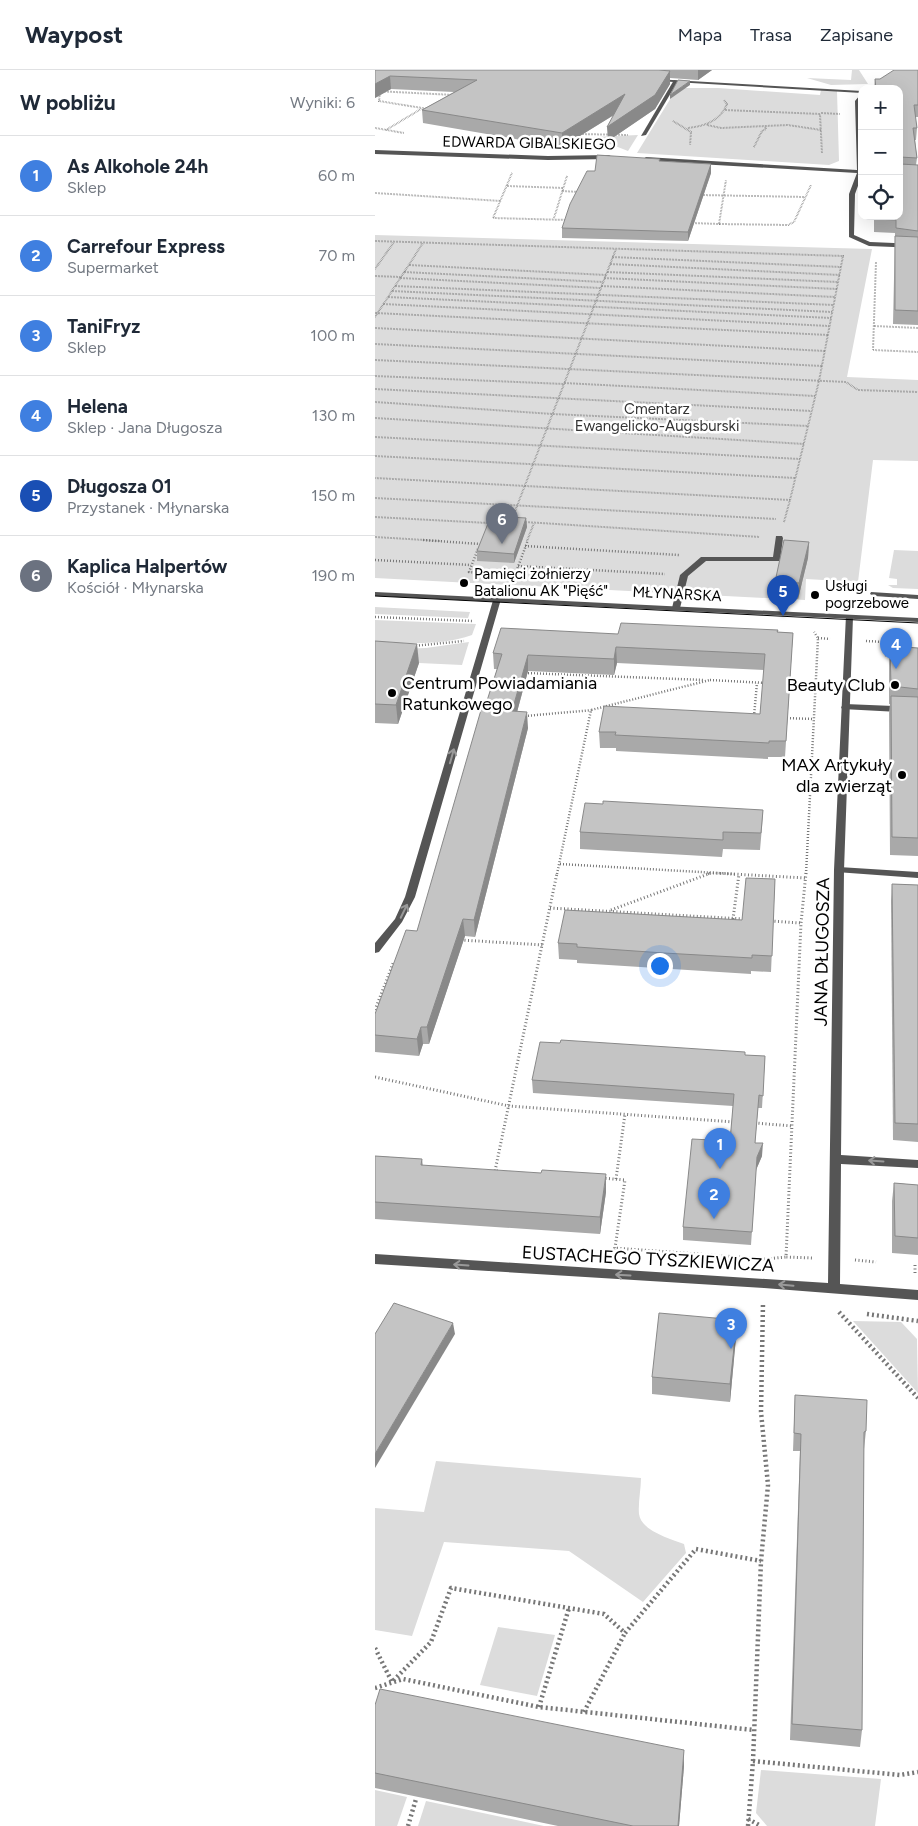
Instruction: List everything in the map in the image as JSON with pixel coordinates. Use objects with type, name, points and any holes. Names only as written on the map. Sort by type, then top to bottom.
[{"type":"street","points":[[648,79],[656,78],[858,94]]},
{"type":"street","points":[[643,135],[676,81]]},
{"type":"street","points":[[858,100],[858,119]]},
{"type":"street","name":"EDWARDA GIBALSKIEGO","points":[[375,152],[548,158],[621,158]]},
{"type":"street","name":"EDWARDA GIBALSKIEGO","points":[[640,159],[858,172]]},
{"type":"street","points":[[860,175],[851,194],[850,233],[857,240],[876,245],[918,246]]},
{"type":"street","points":[[676,608],[684,575],[703,559],[777,560],[779,538]]},
{"type":"street","name":"MŁYNARSKA","points":[[375,594],[918,620]]},
{"type":"street","points":[[874,594],[918,596]]},
{"type":"street","points":[[375,950],[399,920],[410,897],[497,599]]},
{"type":"street","name":"JANA DŁUGOSZA","points":[[834,1288],[839,870],[849,616]]},
{"type":"street","points":[[845,707],[918,710]]},
{"type":"street","points":[[839,870],[918,875]]},
{"type":"street","points":[[835,1159],[918,1164]]},
{"type":"street","name":"EUSTACHEGO TYSZKIEWICZA","points":[[375,1259],[764,1283],[918,1295]]},
{"type":"path","points":[[375,91],[457,95]]},
{"type":"path","points":[[379,101],[381,91]]},
{"type":"path","points":[[707,125],[721,116],[725,110],[727,104],[720,98]]},
{"type":"path","points":[[375,103],[379,101],[431,110]]},
{"type":"path","points":[[385,130],[423,108]]},
{"type":"path","points":[[725,110],[840,114]]},
{"type":"path","points":[[821,113],[822,158]]},
{"type":"path","points":[[669,119],[688,128],[707,125],[721,128],[797,126],[821,130]]},
{"type":"path","points":[[753,150],[762,131],[766,129],[765,126]]},
{"type":"path","points":[[688,128],[691,132],[689,152]]},
{"type":"path","points":[[571,133],[590,136],[643,135]]},
{"type":"path","points":[[510,171],[512,174],[493,218],[554,218],[570,220]]},
{"type":"path","points":[[554,218],[568,172]]},
{"type":"path","points":[[719,224],[726,177]]},
{"type":"path","points":[[507,186],[563,188]]},
{"type":"path","points":[[690,223],[788,225],[795,222],[811,186]]},
{"type":"path","points":[[375,192],[501,201]]},
{"type":"path","points":[[562,192],[581,192]]},
{"type":"path","points":[[695,195],[805,197]]},
{"type":"path","points":[[375,241],[843,256],[819,380],[779,538],[511,522],[616,249]]},
{"type":"path","points":[[375,268],[394,242]]},
{"type":"path","points":[[375,317],[423,243]]},
{"type":"path","points":[[612,257],[841,267]]},
{"type":"path","points":[[876,257],[873,350],[918,352]]},
{"type":"path","points":[[375,261],[380,261]]},
{"type":"path","points":[[610,264],[840,275]]},
{"type":"path","points":[[409,265],[606,275],[837,290]]},
{"type":"path","points":[[404,272],[603,282]]},
{"type":"path","points":[[606,275],[838,282]]},
{"type":"path","points":[[375,276],[835,297]]},
{"type":"path","points":[[395,286],[834,305]]},
{"type":"path","points":[[392,291],[596,299],[832,312]]},
{"type":"path","points":[[388,297],[831,318]]},
{"type":"path","points":[[383,304],[829,326]]},
{"type":"path","points":[[376,313],[828,335]]},
{"type":"path","points":[[874,326],[918,328]]},
{"type":"path","points":[[375,328],[825,351]]},
{"type":"path","points":[[375,344],[822,366]]},
{"type":"path","points":[[375,360],[819,380],[846,382],[858,390],[918,392]]},
{"type":"path","points":[[375,376],[815,396]]},
{"type":"path","points":[[375,389],[811,411]]},
{"type":"path","points":[[375,402],[553,414],[808,426]]},
{"type":"path","points":[[375,418],[803,444]]},
{"type":"path","points":[[375,437],[800,459]]},
{"type":"path","points":[[375,456],[795,478]]},
{"type":"path","points":[[375,478],[790,500]]},
{"type":"path","points":[[375,498],[784,520]]},
{"type":"path","points":[[375,518],[489,522],[485,530]]},
{"type":"path","points":[[483,537],[469,572],[515,575],[534,523]]},
{"type":"path","points":[[697,541],[699,533]]},
{"type":"path","points":[[375,537],[480,544]]},
{"type":"path","points":[[525,546],[685,556]]},
{"type":"path","points":[[375,560],[471,565]]},
{"type":"path","points":[[518,566],[684,575]]},
{"type":"path","points":[[375,617],[481,621],[483,618],[491,619]]},
{"type":"path","points":[[786,1257],[801,923],[806,878],[816,685],[818,638],[813,632]]},
{"type":"path","points":[[818,638],[831,639]]},
{"type":"path","points":[[404,646],[429,646],[468,641]]},
{"type":"path","points":[[866,641],[885,642]]},
{"type":"path","points":[[885,655],[893,656]]},
{"type":"path","points":[[519,672],[637,679],[767,683]]},
{"type":"path","points":[[591,710],[710,680]]},
{"type":"path","points":[[754,716],[757,683]]},
{"type":"path","points":[[786,684],[816,685]]},
{"type":"path","points":[[523,716],[614,709]]},
{"type":"path","points":[[505,1171],[495,1170],[591,710]]},
{"type":"path","points":[[745,716],[763,717]]},
{"type":"path","points":[[780,718],[814,719]]},
{"type":"path","points":[[560,864],[806,878]]},
{"type":"path","points":[[608,912],[712,872]]},
{"type":"path","points":[[733,919],[739,874]]},
{"type":"path","points":[[551,908],[753,920]]},
{"type":"path","points":[[762,920],[801,923]]},
{"type":"path","points":[[459,940],[543,945]]},
{"type":"path","points":[[375,1010],[397,955]]},
{"type":"path","points":[[375,1077],[509,1106],[743,1122]]},
{"type":"path","points":[[616,1179],[625,1114]]},
{"type":"path","points":[[753,1123],[792,1126]]},
{"type":"path","points":[[597,1178],[625,1180],[615,1248]]},
{"type":"path","points":[[747,1826],[753,1761],[761,1561],[768,1485],[761,1412],[765,1258],[786,1257],[876,1262]]},
{"type":"path","points":[[839,1312],[918,1398]]},
{"type":"path","points":[[584,1712],[625,1633],[696,1549],[761,1561]]},
{"type":"path","points":[[392,1682],[431,1642],[451,1588],[604,1614],[625,1633]]},
{"type":"path","points":[[539,1707],[569,1608]]},
{"type":"path","points":[[375,1648],[392,1682]]},
{"type":"path","points":[[375,1688],[403,1679],[539,1707],[754,1730]]},
{"type":"path","points":[[753,1761],[900,1776],[918,1772]]},
{"type":"path","points":[[408,1826],[416,1799]]},
{"type":"path","points":[[748,1819],[761,1826]]},
{"type":"green space","points":[[852,70],[859,70],[868,84],[831,85],[807,78],[851,80]]},
{"type":"green space","points":[[677,88],[718,88],[820,95],[821,90],[837,91],[839,161],[829,165],[637,153]]},
{"type":"green space","points":[[638,135],[628,151],[592,137]]},
{"type":"green space","name":"Cmentarz Ewangelicko-Augsburski","points":[[375,235],[872,249],[847,377],[918,380],[918,461],[873,460],[858,582],[806,579],[805,600],[375,578]]},
{"type":"green space","points":[[894,550],[918,551],[918,589],[893,588],[888,585],[897,585],[897,579],[889,578]]},
{"type":"green space","points":[[375,607],[470,612],[468,618],[375,614]]},
{"type":"green space","points":[[375,620],[476,624],[472,635],[448,641],[424,643],[375,642]]},
{"type":"green space","points":[[469,642],[462,665],[419,663],[398,649],[426,648]]},
{"type":"green space","points":[[853,1321],[901,1322],[917,1339],[918,1393]]},
{"type":"green space","points":[[436,1461],[641,1478],[639,1514],[641,1520],[657,1534],[684,1544],[686,1553],[643,1602],[569,1551],[444,1542],[412,1636],[375,1630],[375,1508],[424,1512]]},
{"type":"green space","points":[[498,1627],[555,1635],[537,1696],[480,1685]]},
{"type":"green space","points":[[761,1770],[881,1779],[875,1826],[767,1826],[756,1813]]},
{"type":"green space","points":[[375,1790],[407,1797],[397,1826],[375,1826]]},
{"type":"green space","points":[[426,1801],[544,1826],[418,1826]]},
{"type":"building","points":[[375,70],[670,71],[655,95],[607,127],[625,94],[562,133],[422,110],[477,80],[390,76],[375,84]]},
{"type":"building","points":[[894,70],[918,70],[918,105],[914,105],[917,128],[913,128],[917,158],[903,157],[903,85],[876,85],[875,79],[880,79]]},
{"type":"building","points":[[678,80],[690,81],[670,95]]},
{"type":"building","points":[[597,155],[711,164],[688,232],[562,228],[570,204],[587,171],[595,171]]},
{"type":"building","points":[[903,164],[918,165],[918,231],[896,228],[896,220],[903,220]]},
{"type":"building","points":[[895,236],[918,237],[918,311],[895,310]]},
{"type":"building","points":[[491,516],[526,518],[514,554],[477,551]]},
{"type":"building","points":[[784,540],[809,542],[799,583],[775,582]]},
{"type":"building","points":[[621,623],[778,630],[777,632],[793,633],[786,741],[769,741],[769,743],[615,735],[616,732],[599,732],[604,706],[760,714],[765,654],[616,647],[614,659],[528,655],[512,711],[527,712],[474,920],[463,919],[427,1027],[421,1027],[417,1039],[375,1035],[375,1014],[406,930],[417,931],[481,710],[484,710],[502,654],[493,653],[501,628],[618,634]]},
{"type":"building","points":[[375,641],[417,644],[396,705],[375,704]]},
{"type":"building","points":[[890,646],[918,648],[918,689],[891,686]]},
{"type":"building","points":[[891,696],[918,697],[918,838],[892,837]]},
{"type":"building","points":[[603,801],[763,810],[761,833],[723,832],[723,840],[580,832],[585,803],[603,804]]},
{"type":"building","points":[[746,878],[775,879],[772,956],[752,955],[752,958],[664,953],[577,947],[577,944],[558,943],[565,910],[742,920]]},
{"type":"building","points":[[892,884],[918,885],[918,1124],[895,1123]]},
{"type":"building","points":[[561,1040],[745,1052],[745,1055],[765,1056],[763,1096],[759,1095],[755,1143],[763,1143],[757,1157],[752,1232],[683,1227],[692,1139],[730,1141],[734,1094],[532,1080],[540,1042],[560,1043]]},
{"type":"building","points":[[375,1156],[422,1159],[421,1165],[541,1173],[542,1170],[606,1174],[600,1217],[375,1202]]},
{"type":"building","points":[[894,1183],[918,1185],[918,1238],[895,1236]]},
{"type":"building","points":[[394,1303],[453,1323],[375,1454],[375,1334]]},
{"type":"building","points":[[659,1313],[737,1320],[730,1384],[652,1377]]},
{"type":"building","points":[[795,1395],[867,1400],[866,1431],[864,1432],[862,1730],[792,1724],[801,1434],[794,1433]]},
{"type":"building","points":[[380,1689],[684,1750],[678,1826],[633,1826],[375,1773],[375,1705]]},
{"type":"tram line","points":[[375,596],[918,623]]},
{"type":"place","name":"Kaplica Halpertów","points":[[502,544]]},
{"type":"place","name":"Pamięci żołnierzy Batalionu AK \"Pięść\"","points":[[464,583]]},
{"type":"place","name":"Usługi pogrzebowe","points":[[815,595]]},
{"type":"place","name":"Długosza 01","points":[[783,616]]},
{"type":"place","name":"Helena","points":[[896,669]]},
{"type":"place","name":"Beauty Club","points":[[895,685]]},
{"type":"place","name":"Centrum Powiadamiania Ratunkowego","points":[[392,693]]},
{"type":"place","name":"MAX Artykuły dla zwierząt","points":[[902,775]]},
{"type":"place","name":"As Alkohole 24h","points":[[720,1169]]},
{"type":"place","name":"Carrefour Express","points":[[714,1219]]},
{"type":"place","name":"TaniFryz","points":[[731,1349]]}]
